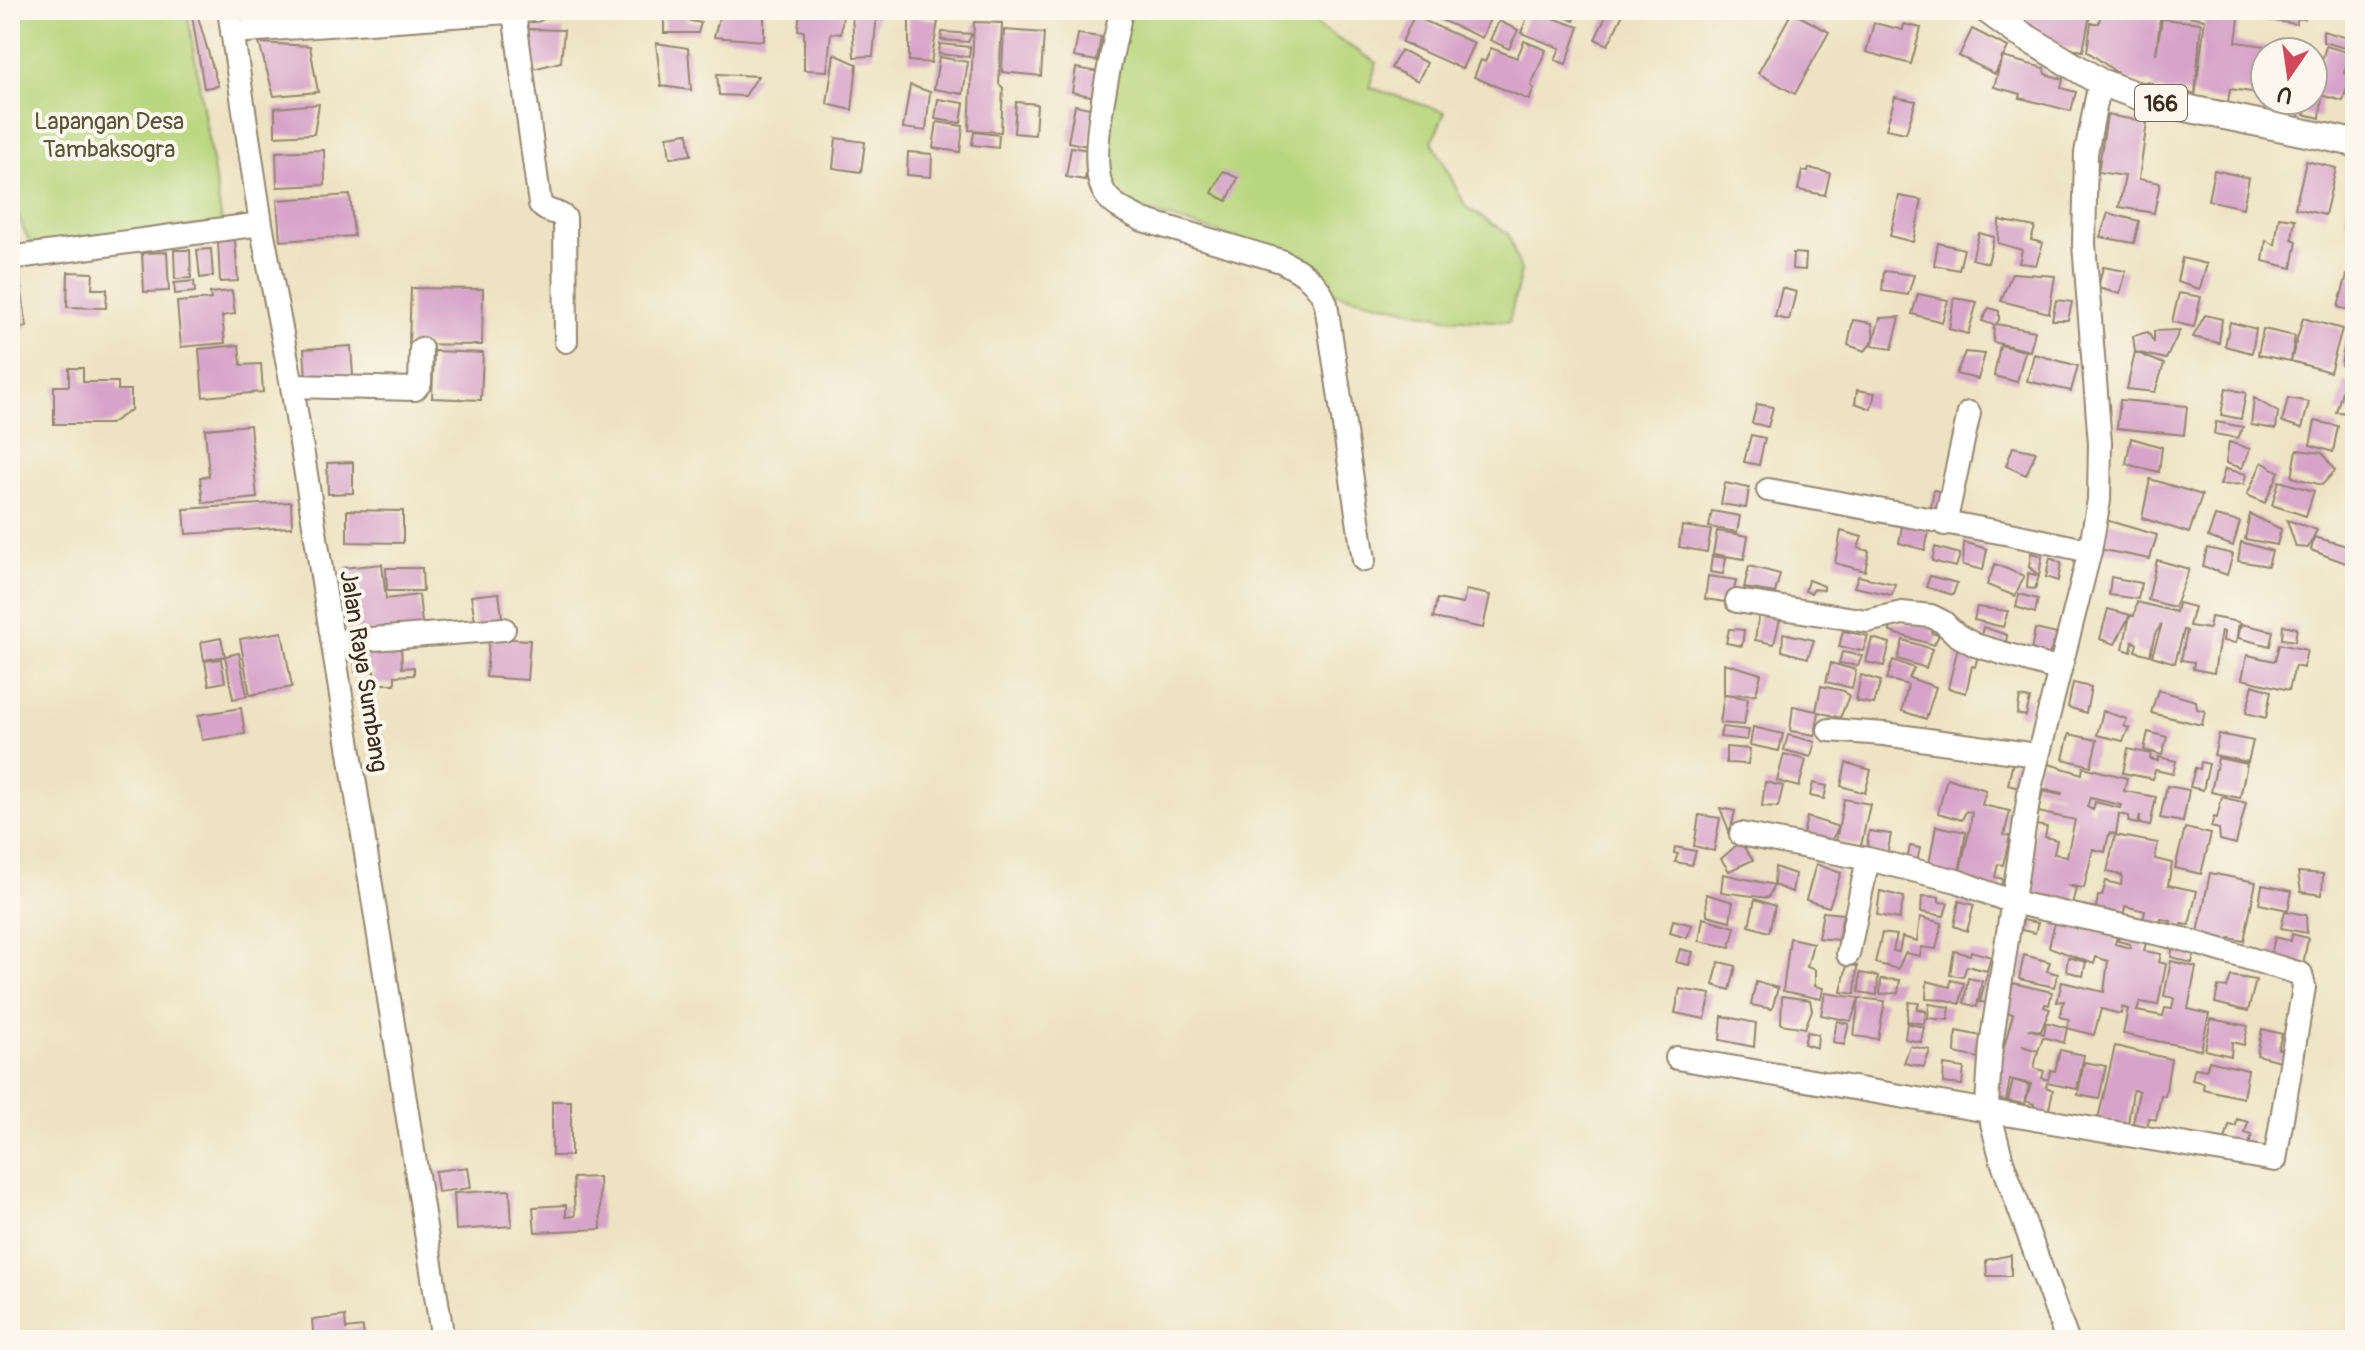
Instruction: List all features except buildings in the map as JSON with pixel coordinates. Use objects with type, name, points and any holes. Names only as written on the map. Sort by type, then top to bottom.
[{"type":"main road","name":"166","points":[[1987,10],[2017,32],[2100,82],[2165,104],[2355,143]]},
{"type":"street","points":[[1121,10],[1100,121],[1097,165],[1103,191],[1123,210],[1143,220],[1281,261],[1297,269],[1320,289],[1326,304],[1364,560]]},
{"type":"street","points":[[230,21],[525,12],[540,204],[545,210],[565,218],[566,341]]},
{"type":"street","name":"Jalan Raya Sumbang","points":[[230,21],[261,224],[292,386],[443,1340]]},
{"type":"street","points":[[2067,1340],[2002,1161],[1988,1111],[1991,1045],[2036,755],[2090,551],[2099,500],[2100,443],[2087,300],[2084,206],[2086,153],[2100,82]]},
{"type":"street","points":[[10,234],[12,257],[261,224]]},
{"type":"street","points":[[292,386],[415,389],[420,383],[421,349]]},
{"type":"street","points":[[1945,524],[1969,413]]},
{"type":"street","points":[[1768,490],[2090,551]]},
{"type":"street","points":[[1737,601],[1867,621],[1902,613],[1931,616],[1975,645],[2060,670]]},
{"type":"street","points":[[333,642],[504,629]]},
{"type":"street","points":[[1829,730],[1884,734],[2036,755]]},
{"type":"street","points":[[1677,1058],[2275,1160],[2304,987],[2301,974],[2183,939],[2012,902],[1957,881],[1868,859],[1741,834]]},
{"type":"street","points":[[1848,954],[1868,859]]},
{"type":"green space","name":"Lapangan Desa Tambaksogra","points":[[10,10],[187,10],[222,223],[33,245],[23,227],[15,200],[11,169]]},
{"type":"green space","points":[[1128,10],[1291,10],[1377,63],[1369,87],[1445,112],[1432,141],[1466,207],[1508,234],[1521,271],[1509,322],[1446,318],[1330,292],[1298,257],[1123,204],[1101,168]]}]
